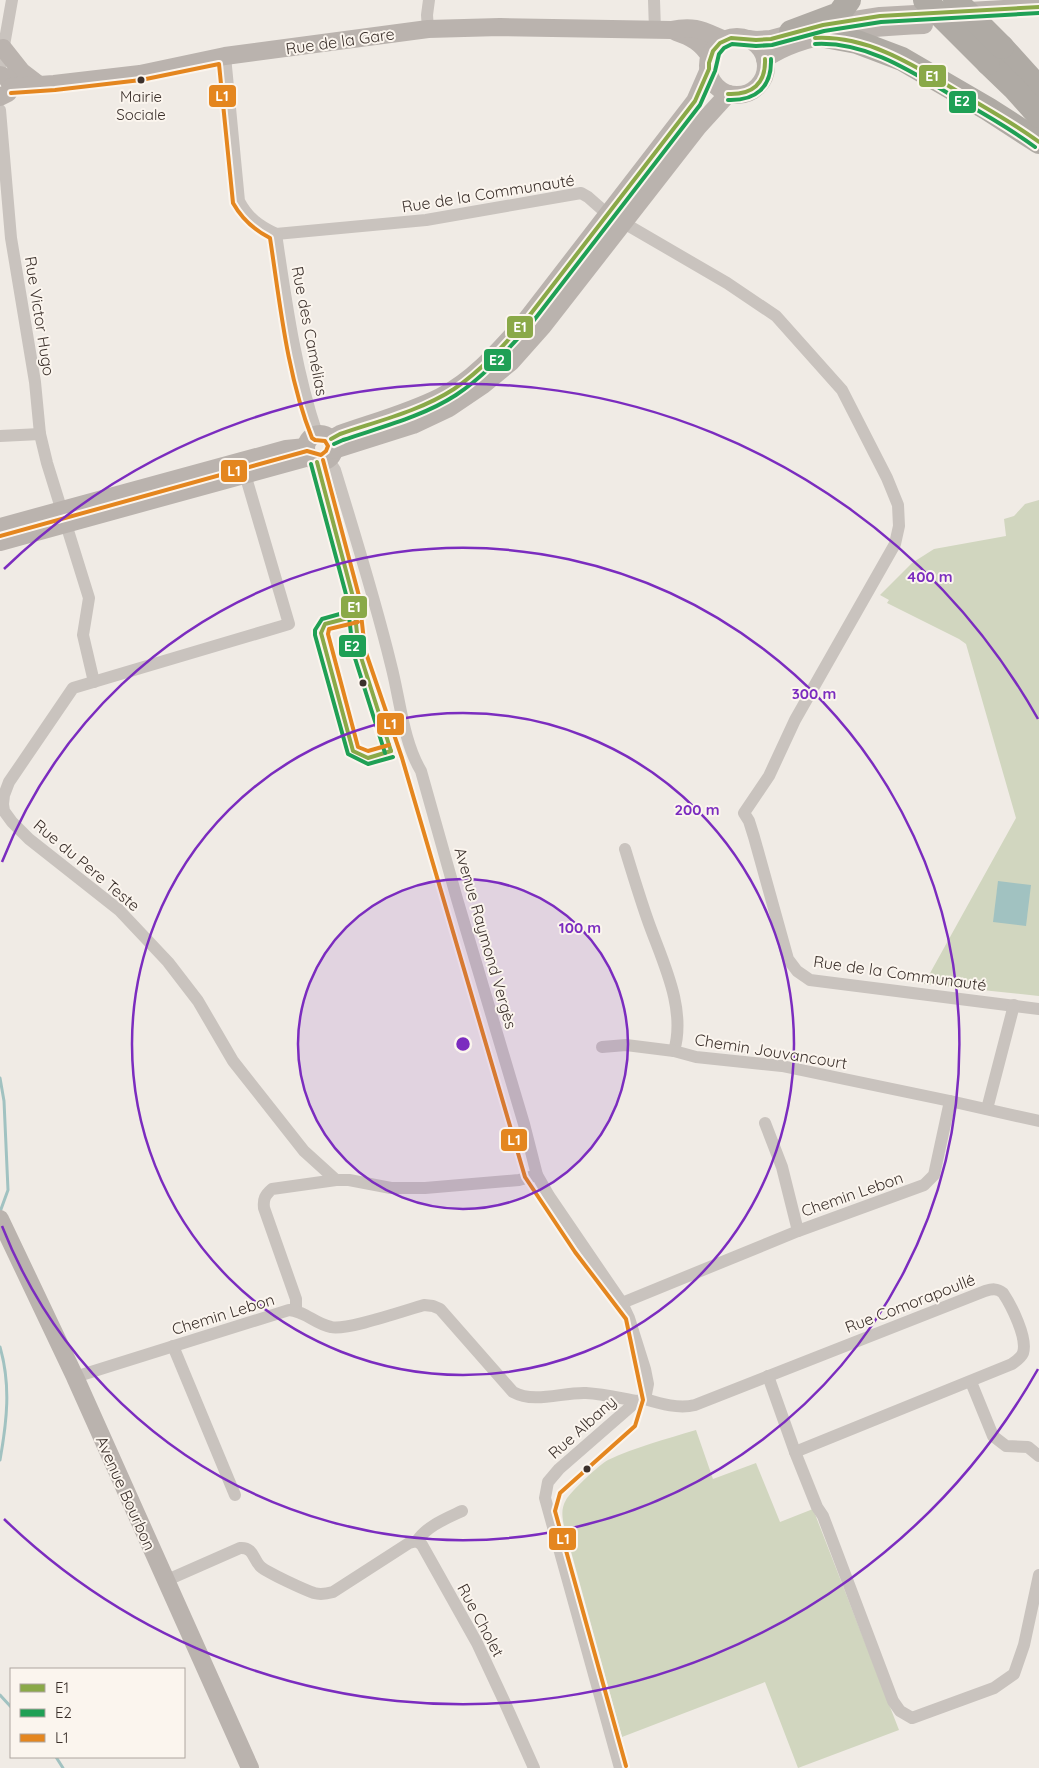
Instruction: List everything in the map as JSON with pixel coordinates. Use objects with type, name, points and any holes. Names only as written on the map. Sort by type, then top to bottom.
[{"type":"highway","points":[[791,32],[840,14],[849,0]]},
{"type":"highway","points":[[925,0],[1039,88]]},
{"type":"highway","points":[[955,0],[995,55],[1014,88],[1039,116]]},
{"type":"highway","points":[[825,36],[857,42],[902,59],[988,109],[1039,142]]},
{"type":"main road","points":[[0,542],[64,517],[286,449],[321,448],[340,434],[418,407],[442,396],[476,372],[498,352],[526,320],[695,101],[716,47],[725,40],[736,38],[770,39],[823,25],[880,16],[1039,7]]},
{"type":"main road","points":[[765,59],[777,50],[825,36],[902,26],[1039,18]]},
{"type":"main road","name":"Rue de la Gare","points":[[4,86],[39,85],[147,72],[226,56],[428,29],[500,27],[663,30],[687,27],[702,30],[725,40]]},
{"type":"main road","name":"Rue de la Gare","points":[[663,30],[692,38],[706,50],[710,63]]},
{"type":"main road","points":[[710,63],[713,82],[722,91],[728,94],[742,94],[754,89],[765,72],[765,59],[759,47],[748,39]]},
{"type":"main road","points":[[3,48],[22,72],[39,85]]},
{"type":"main road","points":[[0,527],[64,517],[247,474],[321,448],[413,425],[450,408],[498,374],[530,340],[698,127],[728,94]]},
{"type":"main road","name":"Avenue Bourbon","points":[[1,1221],[75,1377],[250,1768]]},
{"type":"street","points":[[0,68],[12,0]]},
{"type":"street","points":[[428,29],[429,0]]},
{"type":"street","points":[[654,0],[663,30]]},
{"type":"street","points":[[226,56],[239,201],[244,211],[251,218],[260,226],[276,234]]},
{"type":"street","name":"Rue Victor Hugo","points":[[0,110],[11,238],[40,434],[89,598],[83,635],[94,682]]},
{"type":"street","name":"Rue de la Communauté","points":[[276,234],[426,220],[581,193],[588,196],[608,214],[727,283],[776,316],[842,390],[888,478],[898,505],[899,526],[894,544],[795,720],[769,776],[744,813],[749,821],[754,837],[788,959],[796,971],[810,980],[1039,1008]]},
{"type":"street","name":"Rue des Camélias","points":[[276,234],[290,328],[309,413],[321,448]]},
{"type":"street","points":[[26,435],[32,430],[39,418]]},
{"type":"street","points":[[0,436],[40,434]]},
{"type":"street","name":"Avenue Raymond Vergès","points":[[321,448],[335,470],[374,600],[412,756],[421,771],[521,1115],[536,1175],[622,1303],[629,1318],[648,1384],[641,1400]]},
{"type":"street","name":"Rue du Pere Teste","points":[[247,474],[247,481],[289,624],[73,688],[9,782],[4,795],[4,810],[12,822],[29,839],[119,910],[168,962],[198,1000],[233,1061],[304,1151],[336,1180]]},
{"type":"street","name":"Chemin Jouvancourt","points":[[625,849],[670,982],[676,1006],[677,1025],[674,1051],[696,1057],[782,1066],[950,1101]]},
{"type":"street","points":[[987,1109],[1014,1005]]},
{"type":"street","points":[[602,1047],[626,1045],[674,1051]]},
{"type":"street","points":[[950,1101],[1039,1121]]},
{"type":"street","name":"Chemin Lebon","points":[[622,1303],[798,1231],[916,1189],[931,1180],[934,1175],[950,1101]]},
{"type":"street","points":[[765,1123],[782,1167],[798,1231]]},
{"type":"street","points":[[304,1151],[313,1166],[318,1182]]},
{"type":"street","points":[[296,1310],[296,1299],[264,1208],[263,1201],[266,1194],[272,1190],[336,1180],[349,1180],[391,1188],[425,1188],[519,1180],[536,1175]]},
{"type":"street","name":"Rue Comorapoullé","points":[[641,1400],[685,1407],[692,1406],[985,1291],[1000,1290],[1010,1303],[1024,1344],[1020,1358],[1012,1364],[795,1452]]},
{"type":"street","name":"Chemin Lebon","points":[[75,1377],[288,1310],[296,1310],[323,1324],[340,1328],[424,1305],[440,1309],[512,1392],[522,1397],[532,1398],[586,1393],[641,1400]]},
{"type":"street","points":[[173,1346],[236,1495]]},
{"type":"street","points":[[768,1376],[795,1452],[822,1516],[893,1701],[900,1711],[912,1718],[994,1688],[1014,1674],[1024,1644],[1039,1576]]},
{"type":"street","points":[[971,1382],[993,1436],[1006,1446],[1028,1447],[1039,1456]]},
{"type":"street","points":[[608,1396],[616,1406],[619,1415]]},
{"type":"street","name":"Rue Albany","points":[[620,1768],[545,1498],[548,1482],[559,1469],[604,1431],[619,1415],[641,1400]]},
{"type":"street","points":[[165,1581],[240,1548],[245,1548],[251,1552],[258,1563],[266,1570],[315,1594],[324,1595],[333,1592],[409,1543],[417,1541],[422,1533],[432,1526],[462,1511]]},
{"type":"street","name":"Rue Cholet","points":[[417,1541],[422,1545],[477,1644],[534,1768]]},
{"type":"green space","points":[[1039,500],[1039,996],[924,984],[1016,818],[966,644],[887,603],[889,600],[880,595],[912,563],[934,549],[1006,536],[1004,519],[1014,516],[1025,504]]},
{"type":"green space","points":[[696,1430],[713,1479],[756,1463],[780,1522],[813,1509],[899,1730],[798,1768],[765,1682],[622,1737],[564,1526],[563,1506],[579,1485],[608,1460],[640,1447]]},
{"type":"water","points":[[998,881],[1031,885],[1026,926],[993,922]]},
{"type":"waterway","points":[[0,1078],[4,1101],[8,1190],[0,1212]]},
{"type":"waterway","points":[[0,1347],[7,1389],[0,1460]]},
{"type":"waterway","points":[[0,1695],[10,1706]]},
{"type":"waterway","points":[[57,1758],[63,1768]]},
{"type":"transit line","name":"E1","points":[[331,439],[441,397],[464,382],[492,357],[526,320],[695,101],[709,69],[713,51],[720,43],[731,38],[771,39],[823,25],[880,16],[1039,7]]},
{"type":"transit line","name":"E2","points":[[334,444],[443,403],[467,388],[496,362],[531,324],[700,105],[715,71],[719,54],[724,48],[732,44],[772,45],[824,31],[881,22],[1039,13]]},
{"type":"transit line","name":"E1","points":[[815,38],[835,38],[855,42],[893,55],[929,74],[1021,129],[1039,142]]},
{"type":"transit line","name":"E2","points":[[815,44],[855,48],[893,62],[991,118],[1035,147]]},
{"type":"transit line","name":"E1","points":[[728,94],[737,94],[751,90],[756,86],[763,75],[765,59]]},
{"type":"transit line","name":"E2","points":[[728,100],[747,98],[760,90],[769,77],[771,59]]},
{"type":"transit line","name":"L1","points":[[0,536],[307,451],[321,455],[328,446],[325,441],[312,438],[296,390],[285,339],[270,238],[249,224],[233,203],[219,64],[141,80],[11,93]]},
{"type":"transit line","name":"L1","points":[[323,460],[359,596],[365,650],[402,758],[525,1177],[575,1252],[626,1319],[643,1400],[635,1426],[560,1493],[555,1511],[626,1766]]},
{"type":"transit line","name":"E1","points":[[317,462],[353,597],[359,651],[391,751]]},
{"type":"transit line","name":"E2","points":[[311,464],[347,598],[353,652],[385,753]]},
{"type":"transit line","name":"E2","points":[[354,610],[322,619],[315,630],[315,635],[348,754],[368,764],[393,757]]},
{"type":"transit line","name":"E1","points":[[356,616],[325,624],[321,633],[353,751],[368,758],[391,751]]},
{"type":"transit line","name":"L1","points":[[358,622],[329,629],[328,634],[358,747],[368,751],[389,745]]},
{"type":"place","name":"Mairie Sociale","points":[[141,80]]}]
